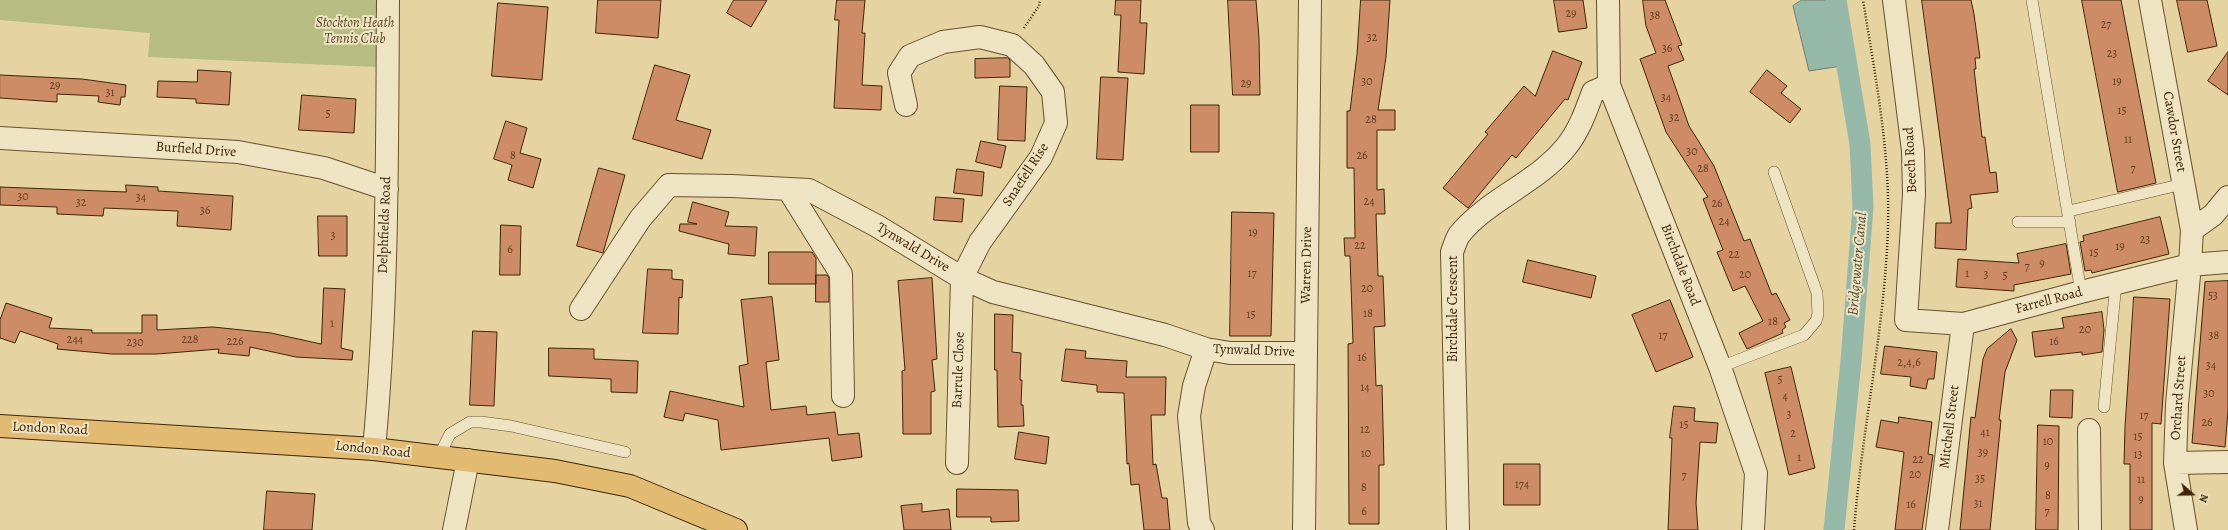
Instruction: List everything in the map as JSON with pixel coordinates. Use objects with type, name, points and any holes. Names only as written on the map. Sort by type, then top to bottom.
[{"type":"highway","name":"London Road","points":[[0,426],[374,449],[555,471],[630,486],[736,530]]},
{"type":"street","name":"Delphfields Road","points":[[374,449],[380,390],[387,189],[388,0]]},
{"type":"street","name":"Warren Drive","points":[[1304,530],[1310,0]]},
{"type":"street","name":"Birchdale Road","points":[[1608,0],[1609,85],[1720,367],[1756,473],[1753,530]]},
{"type":"street","name":"Beech Road","points":[[1894,0],[1913,151],[1914,194],[1906,320]]},
{"type":"street","name":"Cawdor Street","points":[[2150,0],[2192,230],[2190,265]]},
{"type":"street","name":"Snaefell Rise","points":[[906,105],[899,73],[910,56],[943,42],[980,37],[1012,45],[1034,65],[1052,92],[1056,123],[1040,157],[980,242],[962,278]]},
{"type":"street","name":"Birchdale Crescent","points":[[1458,530],[1452,252],[1458,236],[1472,222],[1546,166],[1566,147],[1581,122],[1593,92],[1609,85]]},
{"type":"street","name":"Burfield Drive","points":[[0,138],[238,152],[324,168],[387,189]]},
{"type":"street","name":"Tynwald Drive","points":[[581,309],[640,218],[669,185],[809,190],[877,226],[962,278],[993,292],[1165,335],[1206,349],[1230,353],[1305,353]]},
{"type":"street","points":[[788,189],[841,274],[843,396]]},
{"type":"street","points":[[2192,230],[2213,215],[2228,197]]},
{"type":"street","name":"Farrell Road","points":[[1906,320],[1963,324],[2081,292],[2190,265],[2228,262]]},
{"type":"street","name":"Orchard Street","points":[[2186,530],[2175,463],[2177,404],[2190,265]]},
{"type":"street","name":"Barrule Close","points":[[954,463],[962,278]]},
{"type":"street","name":"Mitchell Street","points":[[1937,530],[1963,324]]},
{"type":"street","points":[[1203,530],[1199,523],[1189,416],[1194,386],[1206,349]]},
{"type":"street","points":[[2087,430],[2090,530]]},
{"type":"street","points":[[454,530],[468,460]]},
{"type":"street","points":[[2175,463],[2228,462]]},
{"type":"lane","points":[[2032,0],[2070,216],[2081,292]]},
{"type":"lane","points":[[1720,367],[1804,335],[1816,320],[1818,314],[1817,293],[1774,172]]},
{"type":"lane","points":[[2018,222],[2070,216],[2183,184]]},
{"type":"lane","points":[[2104,407],[2116,283]]},
{"type":"lane","points":[[439,456],[450,434],[470,422],[511,426],[625,452]]},
{"type":"path","points":[[1012,45],[1038,6],[1040,0]]},
{"type":"path","points":[[1854,530],[1881,307],[1888,226],[1888,172],[1880,104],[1863,0]]},
{"type":"green space","name":"Stockton Heath Tennis Club","points":[[0,0],[388,0],[377,67],[148,57],[150,33],[0,20]]},
{"type":"shaded area","points":[[1802,0],[1836,0],[1848,65],[1809,71],[1793,6]]},
{"type":"building","points":[[598,0],[661,0],[658,38],[596,33]]},
{"type":"building","points":[[734,0],[767,0],[751,27],[727,13]]},
{"type":"building","points":[[837,0],[865,0],[862,33],[865,33],[862,85],[882,86],[881,110],[834,108],[839,20],[835,20]]},
{"type":"building","points":[[1116,0],[1141,0],[1140,23],[1147,23],[1144,74],[1118,72],[1121,15],[1115,15]]},
{"type":"building","points":[[1228,0],[1256,0],[1259,38],[1260,95],[1233,95]]},
{"type":"building","points":[[1361,0],[1390,0],[1386,57],[1378,110],[1395,110],[1395,130],[1377,130],[1377,190],[1384,189],[1385,214],[1376,214],[1378,276],[1383,276],[1385,326],[1374,327],[1376,386],[1382,385],[1384,465],[1379,465],[1379,524],[1349,524],[1348,344],[1353,343],[1350,256],[1345,256],[1344,238],[1355,238],[1354,168],[1347,168],[1347,111],[1350,111],[1357,54]]},
{"type":"building","points":[[1554,0],[1583,0],[1587,28],[1559,32]]},
{"type":"building","points":[[1643,0],[1665,0],[1682,45],[1678,46],[1684,60],[1668,66],[1689,126],[1714,166],[1744,241],[1750,239],[1772,295],[1776,293],[1790,320],[1784,323],[1786,327],[1782,330],[1783,333],[1747,349],[1739,333],[1763,321],[1745,286],[1733,291],[1717,252],[1723,250],[1703,199],[1708,197],[1666,132],[1640,59],[1656,53],[1646,26]]},
{"type":"building","points":[[1922,0],[1971,0],[1974,14],[1980,58],[1975,58],[1976,69],[1974,69],[1982,137],[1985,137],[1990,173],[1996,172],[1998,192],[1970,195],[1972,208],[1968,209],[1966,250],[1935,248],[1936,223],[1951,223]]},
{"type":"building","points":[[2082,0],[2121,0],[2156,183],[2118,192]]},
{"type":"building","points":[[2177,0],[2207,0],[2217,46],[2188,52]]},
{"type":"building","points":[[498,3],[548,7],[542,80],[492,76]]},
{"type":"building","points":[[1553,51],[1582,62],[1568,100],[1565,99],[1516,158],[1512,155],[1468,208],[1443,188],[1488,134],[1485,132],[1524,86],[1535,96]]},
{"type":"building","points":[[2228,52],[2228,95],[2208,81]]},
{"type":"building","points":[[1008,58],[1010,60],[1010,77],[975,78],[975,59]]},
{"type":"building","points":[[655,65],[690,75],[676,120],[711,130],[702,159],[633,139]]},
{"type":"building","points":[[198,70],[231,72],[229,105],[196,103],[196,99],[157,97],[158,81],[197,82]]},
{"type":"building","points":[[1767,70],[1787,86],[1781,93],[1801,109],[1790,123],[1750,92]]},
{"type":"building","points":[[0,75],[82,79],[126,85],[125,97],[121,97],[120,105],[98,102],[99,96],[57,94],[57,102],[0,98]]},
{"type":"building","points":[[1101,77],[1128,78],[1123,160],[1097,159]]},
{"type":"building","points":[[1000,86],[1027,87],[1025,141],[998,140]]},
{"type":"building","points":[[302,95],[356,99],[354,133],[299,130]]},
{"type":"building","points":[[1191,105],[1219,105],[1219,152],[1191,152]]},
{"type":"building","points":[[506,121],[527,128],[520,153],[541,159],[533,188],[508,180],[512,165],[494,159]]},
{"type":"building","points":[[981,141],[1006,146],[1001,168],[976,162]]},
{"type":"building","points":[[599,168],[625,175],[603,253],[577,246]]},
{"type":"building","points":[[957,169],[984,172],[982,196],[954,193]]},
{"type":"building","points":[[126,185],[158,187],[158,191],[233,196],[231,230],[177,226],[178,211],[104,208],[103,216],[57,214],[57,207],[0,205],[0,187],[126,192]]},
{"type":"building","points":[[936,197],[964,199],[962,222],[934,220]]},
{"type":"building","points":[[693,202],[729,212],[725,226],[757,227],[755,256],[728,254],[729,244],[679,231],[680,224],[697,224],[688,222]]},
{"type":"building","points":[[1232,212],[1274,213],[1271,336],[1230,336]]},
{"type":"building","points":[[318,216],[347,216],[347,256],[319,256]]},
{"type":"building","points":[[2160,217],[2169,254],[2092,273],[2091,270],[2085,271],[2080,242],[2084,241],[2083,236]]},
{"type":"building","points":[[501,225],[521,226],[520,275],[500,275]]},
{"type":"building","points":[[2066,244],[2071,274],[2014,285],[2014,291],[1956,287],[1958,259],[2019,263],[2017,254]]},
{"type":"building","points":[[769,252],[812,252],[816,258],[816,284],[769,284]]},
{"type":"building","points":[[1528,260],[1596,276],[1591,298],[1523,282]]},
{"type":"building","points":[[648,269],[672,270],[672,279],[683,280],[682,298],[679,297],[678,334],[643,333]]},
{"type":"building","points":[[816,275],[827,275],[829,278],[829,302],[816,302]]},
{"type":"building","points":[[932,278],[937,359],[932,360],[935,391],[931,392],[931,434],[903,434],[902,371],[905,370],[898,281]]},
{"type":"building","points":[[2228,281],[2228,411],[2225,447],[2192,443],[2205,282]]},
{"type":"building","points":[[324,288],[345,289],[341,348],[353,351],[352,360],[296,357],[250,347],[249,356],[218,353],[219,349],[157,354],[112,354],[57,349],[58,344],[20,331],[15,343],[0,338],[0,320],[6,303],[52,318],[49,328],[92,330],[92,333],[142,333],[142,315],[157,315],[157,330],[213,327],[271,333],[321,344]]},
{"type":"building","points":[[772,297],[779,360],[766,362],[771,410],[806,406],[807,415],[835,412],[838,435],[859,433],[862,457],[832,461],[829,438],[721,450],[718,420],[685,413],[683,421],[664,417],[670,391],[744,407],[739,366],[748,364],[741,300]]},
{"type":"building","points":[[2134,297],[2170,299],[2161,424],[2152,423],[2152,530],[2130,530],[2130,464],[2124,464],[2125,427]]},
{"type":"building","points":[[1670,300],[1693,357],[1656,372],[1632,315]]},
{"type":"building","points":[[2102,312],[2104,330],[2102,352],[2082,355],[2082,352],[2035,357],[2032,332],[2064,328],[2062,318]]},
{"type":"building","points":[[995,314],[1013,315],[1012,352],[1021,353],[1021,405],[1023,405],[1024,426],[998,427],[997,370],[995,370]]},
{"type":"building","points":[[2011,329],[2017,340],[2005,372],[1999,420],[2001,420],[1990,530],[1960,530],[1971,417],[1975,418],[1983,359],[1987,349]]},
{"type":"building","points":[[473,331],[497,332],[494,406],[470,405]]},
{"type":"building","points":[[1885,346],[1937,352],[1934,379],[1928,379],[1926,389],[1910,386],[1911,377],[1881,374]]},
{"type":"building","points":[[549,348],[594,349],[594,359],[638,361],[637,393],[611,392],[611,379],[549,376]]},
{"type":"building","points":[[1066,349],[1086,351],[1085,358],[1127,361],[1126,377],[1166,377],[1165,415],[1151,415],[1153,465],[1156,464],[1162,498],[1167,498],[1170,530],[1144,530],[1139,484],[1131,485],[1129,463],[1127,464],[1124,393],[1097,392],[1097,385],[1062,381]]},
{"type":"building","points":[[1791,367],[1815,468],[1789,475],[1765,373]]},
{"type":"building","points":[[2051,390],[2073,390],[2072,418],[2050,417]]},
{"type":"building","points":[[1674,406],[1695,408],[1694,421],[1718,423],[1716,443],[1700,442],[1696,503],[1698,530],[1668,530],[1672,438],[1670,438]]},
{"type":"building","points":[[1899,417],[1932,422],[1928,454],[1933,455],[1922,530],[1895,530],[1904,452],[1876,447],[1881,420],[1898,423]]},
{"type":"building","points":[[2038,425],[2059,426],[2058,530],[2036,530]]},
{"type":"building","points":[[1019,432],[1049,437],[1046,464],[1015,459]]},
{"type":"building","points":[[1504,464],[1540,464],[1540,505],[1504,505]]},
{"type":"building","points":[[957,489],[1018,490],[1019,521],[991,522],[991,517],[957,517]]},
{"type":"building","points":[[267,491],[315,494],[312,530],[264,530]]},
{"type":"building","points":[[922,504],[922,512],[949,509],[951,530],[904,530],[901,506]]},
{"type":"waterway","name":"Bridgewater Canal","points":[[1834,530],[1851,361],[1863,207],[1860,144],[1836,0]]}]
